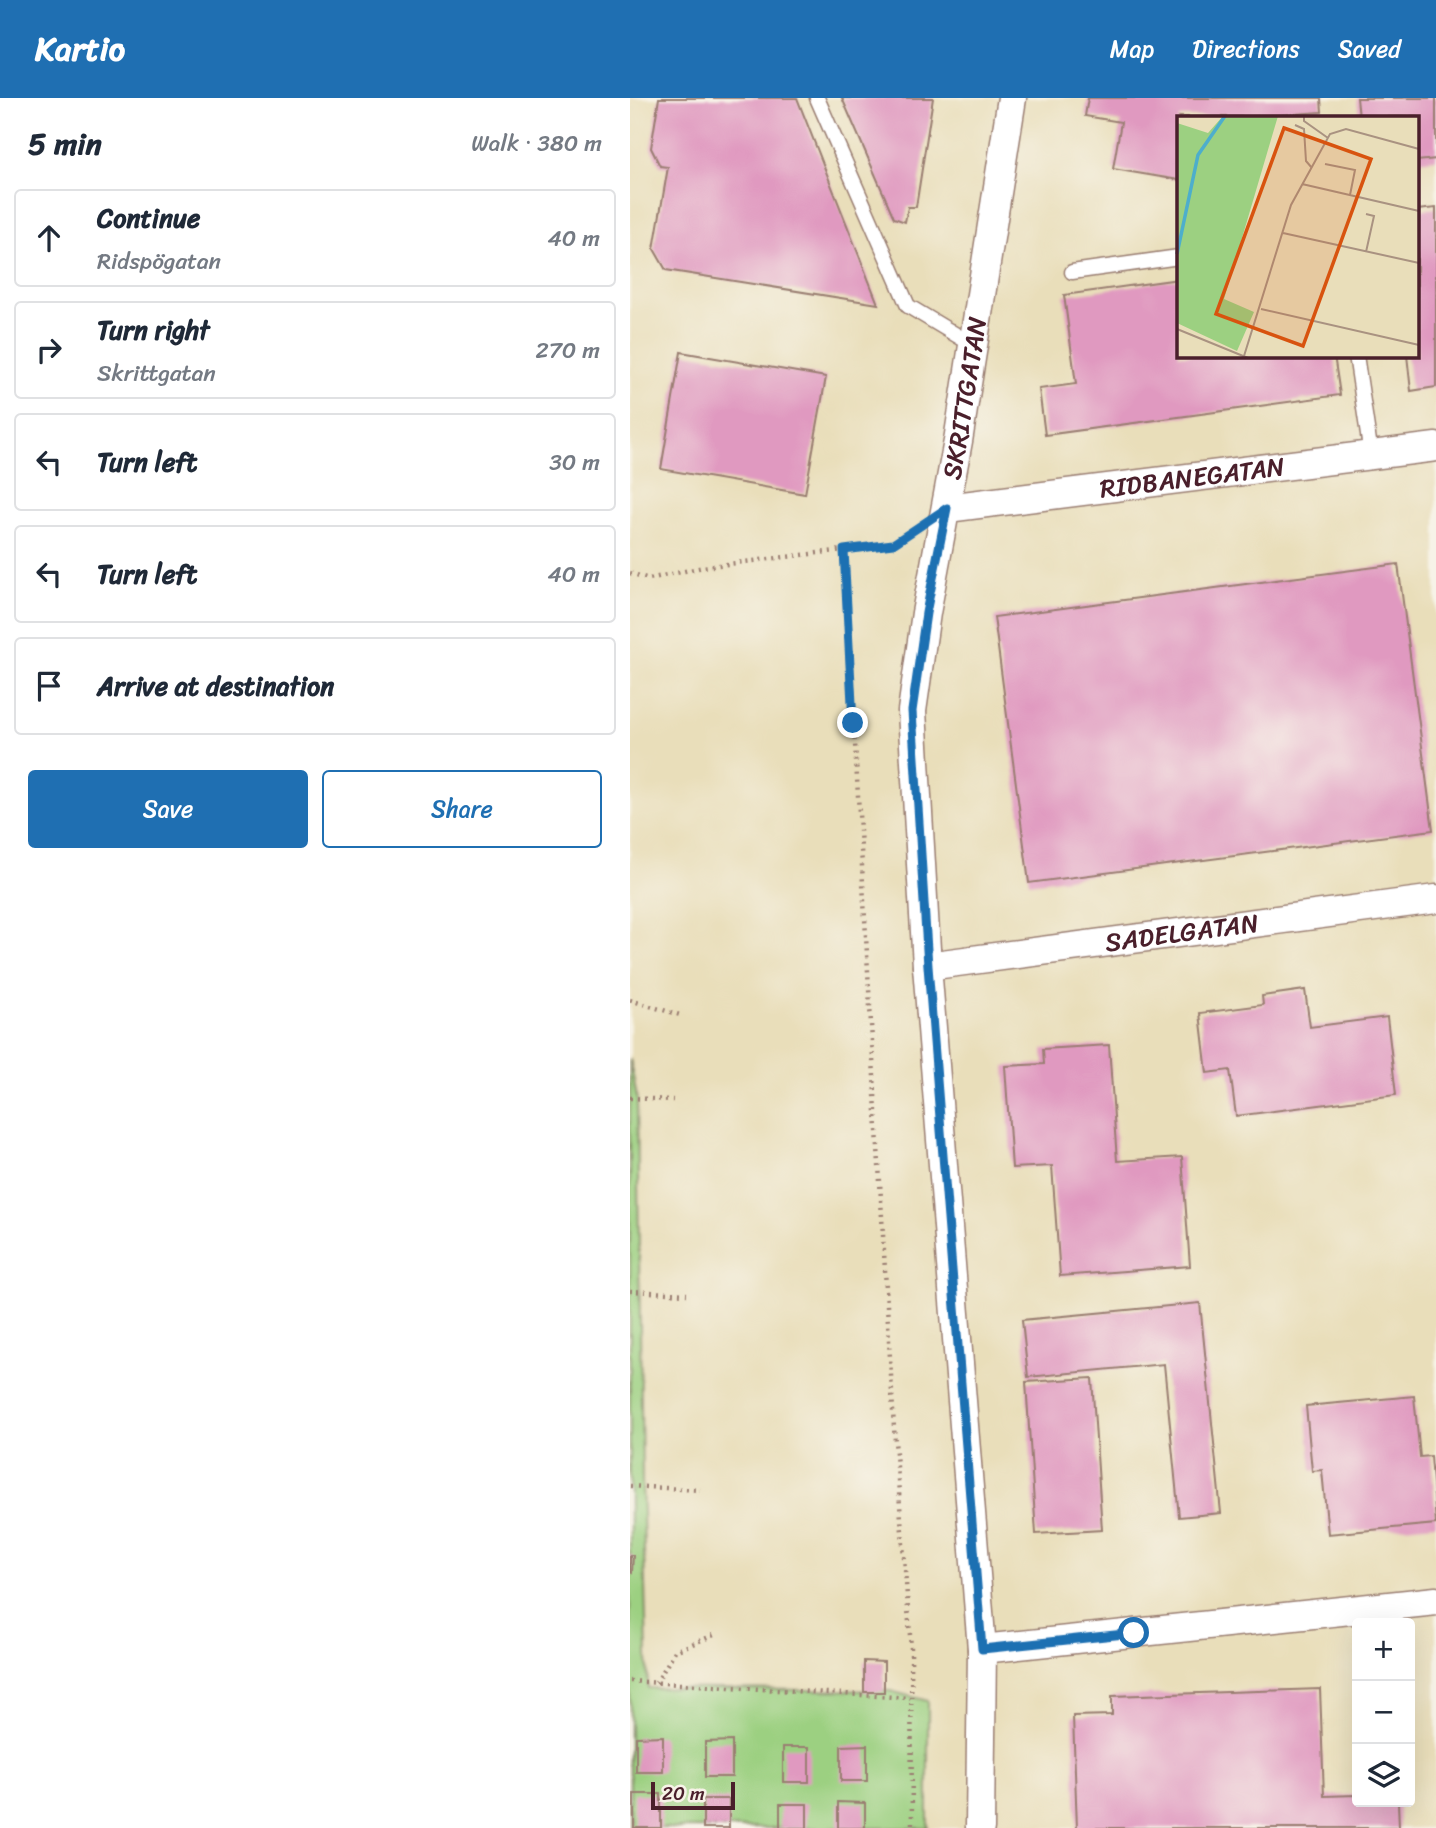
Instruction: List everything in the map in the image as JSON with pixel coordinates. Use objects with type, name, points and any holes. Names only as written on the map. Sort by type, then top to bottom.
[{"type":"street","name":"SKRITTGATAN","points":[[980,1828],[982,1649],[928,966],[912,711],[1012,98]]},
{"type":"street","name":"RIDBANEGATAN","points":[[947,508],[1436,447]]},
{"type":"street","name":"SADELGATAN","points":[[928,966],[1436,899]]},
{"type":"street","points":[[982,1649],[1436,1601]]},
{"type":"lane","points":[[817,98],[908,306],[973,345]]},
{"type":"lane","points":[[1072,272],[1177,257]]},
{"type":"lane","points":[[1356,357],[1371,455]]},
{"type":"path","points":[[630,573],[649,579],[703,568],[893,544],[947,508]]},
{"type":"path","points":[[844,550],[894,1428],[911,1648],[912,1828]]},
{"type":"path","points":[[630,1000],[680,1015]]},
{"type":"path","points":[[630,1098],[673,1100]]},
{"type":"path","points":[[630,1291],[687,1294]]},
{"type":"path","points":[[630,1486],[701,1490]]},
{"type":"path","points":[[656,1683],[675,1651],[714,1635]]},
{"type":"path","points":[[630,1681],[910,1698]]},
{"type":"green space","points":[[630,1059],[637,1098],[642,1480],[648,1688],[890,1691],[928,1701],[928,1828],[630,1828]]},
{"type":"building","points":[[659,98],[797,98],[878,304],[666,270],[654,249],[668,167],[660,166],[651,148]]},
{"type":"building","points":[[842,98],[933,98],[916,207],[908,207],[905,222],[894,218]]},
{"type":"building","points":[[1088,98],[1321,98],[1322,112],[1265,116],[1177,116],[1177,180],[1113,169],[1121,122],[1085,116]]},
{"type":"building","points":[[1357,98],[1436,98],[1436,159],[1418,161],[1418,116],[1359,116]]},
{"type":"building","points":[[1436,208],[1436,387],[1411,391],[1407,357],[1418,357],[1418,210]]},
{"type":"building","points":[[1177,279],[1177,357],[1334,357],[1340,395],[1045,435],[1039,389],[1076,384],[1064,295]]},
{"type":"building","points":[[681,352],[826,377],[805,494],[661,469]]},
{"type":"building","points":[[1398,564],[1433,830],[1029,883],[994,617]]},
{"type":"building","points":[[1305,990],[1310,1027],[1387,1017],[1396,1095],[1236,1116],[1230,1070],[1207,1073],[1200,1013],[1263,1005],[1262,996]]},
{"type":"building","points":[[1109,1045],[1117,1161],[1182,1157],[1190,1266],[1060,1276],[1052,1166],[1012,1168],[1005,1066],[1044,1064],[1043,1049]]},
{"type":"building","points":[[1200,1303],[1221,1513],[1179,1517],[1164,1364],[1028,1377],[1022,1320]]},
{"type":"building","points":[[1092,1378],[1102,1530],[1036,1534],[1026,1382]]},
{"type":"building","points":[[1414,1396],[1420,1457],[1431,1456],[1436,1524],[1328,1534],[1322,1470],[1312,1471],[1306,1406]]},
{"type":"building","points":[[630,1555],[633,1555],[632,1573],[630,1572]]},
{"type":"building","points":[[864,1661],[884,1662],[884,1692],[864,1692]]},
{"type":"building","points":[[1320,1689],[1324,1796],[1352,1795],[1352,1807],[1398,1807],[1399,1828],[1077,1828],[1073,1716],[1112,1715],[1112,1696]]},
{"type":"building","points":[[663,1736],[663,1772],[636,1772],[636,1737]]},
{"type":"building","points":[[732,1741],[732,1777],[705,1777],[705,1742]]},
{"type":"building","points":[[867,1745],[867,1781],[841,1781],[841,1746]]},
{"type":"building","points":[[783,1747],[809,1747],[809,1782],[783,1782]]},
{"type":"building","points":[[634,1794],[661,1794],[661,1828],[634,1828]]},
{"type":"building","points":[[703,1799],[729,1799],[729,1828],[703,1828]]},
{"type":"building","points":[[838,1802],[865,1803],[865,1828],[838,1828]]},
{"type":"building","points":[[780,1804],[807,1804],[807,1828],[780,1828]]},
{"type":"route","points":[[853,723],[844,550],[893,544],[947,508],[926,613],[912,711],[928,966],[982,1649],[1134,1633]]}]
